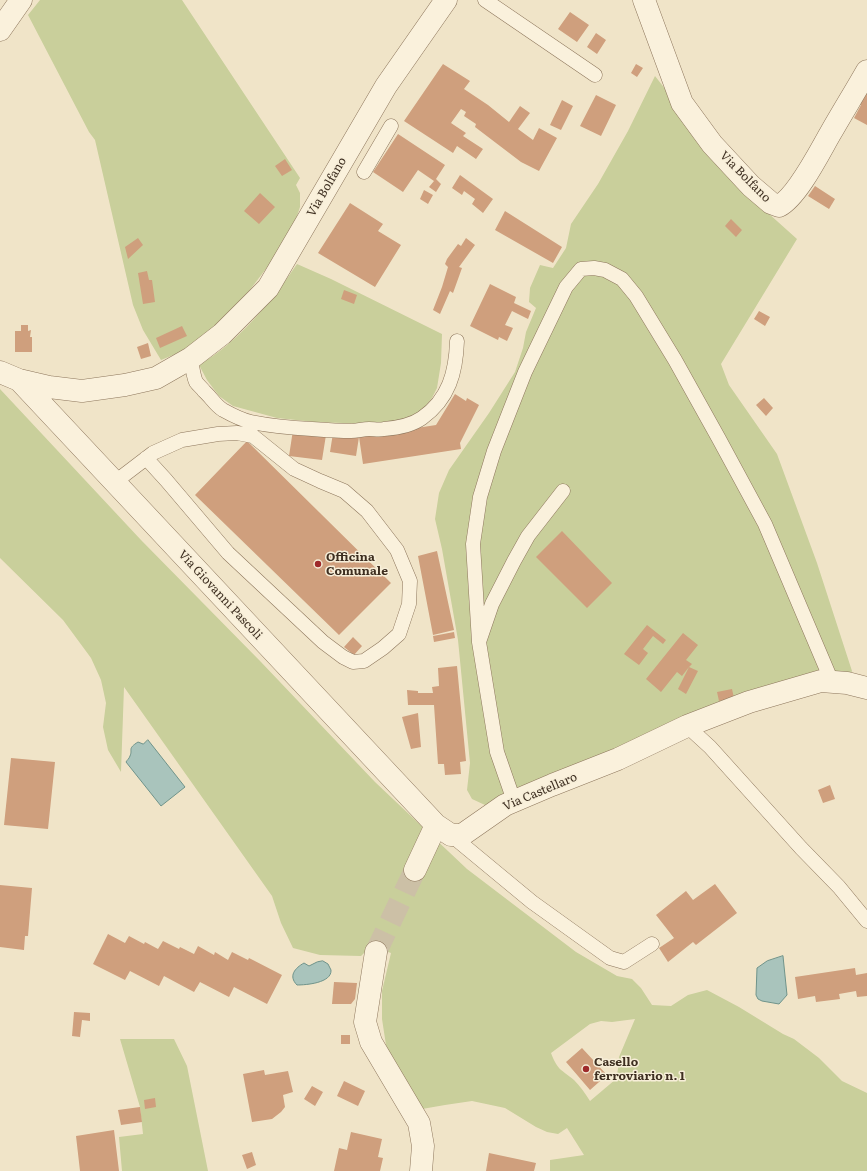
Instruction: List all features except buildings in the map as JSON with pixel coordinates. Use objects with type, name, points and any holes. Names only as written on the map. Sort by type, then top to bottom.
[{"type":"street","points":[[3,17],[21,0]]},
{"type":"street","name":"Via Bolfano","points":[[10,376],[49,387],[82,391],[125,385],[156,378],[191,358],[222,334],[268,288],[386,86],[446,0]]},
{"type":"street","name":"Via Bolfano","points":[[644,0],[682,104],[712,144],[751,186],[771,203],[779,206],[785,203],[795,191],[812,166],[867,71]]},
{"type":"street","name":"Via Giovanni Pascoli","points":[[10,376],[115,482],[443,830]]},
{"type":"street","name":"Via Castellaro","points":[[443,830],[462,835],[505,805],[618,759],[687,726],[749,702],[820,681],[847,683],[867,688]]},
{"type":"street","points":[[415,870],[443,830]]},
{"type":"street","points":[[376,952],[365,1022],[371,1042],[419,1123],[423,1146],[421,1171]]},
{"type":"lane","points":[[485,0],[595,75]]},
{"type":"lane","points":[[364,172],[391,126]]},
{"type":"lane","points":[[357,136],[378,149]]},
{"type":"lane","points":[[514,801],[497,752],[479,642],[473,544],[480,497],[494,451],[523,379],[555,308],[566,287],[582,269],[594,268],[605,270],[622,279],[636,296],[675,360],[720,439],[765,524],[832,682]]},
{"type":"lane","points":[[191,358],[197,383],[222,410],[236,417],[250,422],[290,427],[341,431],[371,429],[383,430],[396,428],[421,418],[431,411],[440,401],[452,379],[457,353],[457,341]]},
{"type":"lane","points":[[115,482],[146,458],[153,453],[182,440],[218,434],[237,433],[253,436],[294,469],[344,491],[367,511],[397,550],[410,581],[409,604],[399,634],[383,648],[364,661],[353,662],[343,657],[323,642],[228,554],[146,458]]},
{"type":"lane","points":[[479,642],[492,604],[514,561],[528,536],[563,491]]},
{"type":"lane","points":[[687,726],[710,747],[801,848],[839,887],[867,922]]},
{"type":"lane","points":[[443,830],[532,902],[610,958],[624,962],[652,944]]},
{"type":"green space","points":[[40,0],[182,0],[300,178],[296,185],[300,193],[300,207],[296,219],[275,257],[249,291],[215,330],[193,347],[161,360],[143,330],[133,305],[95,140],[89,132],[28,15]]},
{"type":"green space","points":[[655,76],[758,204],[797,239],[721,364],[729,385],[777,454],[817,563],[852,671],[847,683],[829,683],[518,797],[485,805],[472,799],[467,790],[470,763],[458,640],[442,549],[435,519],[439,493],[449,470],[489,413],[515,372],[523,348],[526,332],[536,308],[529,302],[530,288],[540,265],[553,268],[566,248],[571,224],[598,184],[628,131]]},
{"type":"green space","points":[[297,264],[331,279],[442,334],[441,363],[437,388],[432,398],[424,408],[414,415],[395,422],[371,424],[315,422],[277,418],[233,406],[219,396],[207,380],[199,365],[223,349],[246,328],[273,297]]},
{"type":"green space","points":[[0,389],[141,540],[261,662],[375,782],[467,869],[576,952],[617,976],[632,979],[641,988],[652,1005],[671,1006],[688,995],[707,990],[794,1039],[819,1058],[842,1081],[867,1093],[867,1171],[550,1171],[550,1160],[584,1155],[567,1128],[558,1134],[547,1132],[505,1108],[472,1101],[422,1109],[398,1075],[386,1045],[382,1019],[382,991],[391,953],[371,946],[361,956],[320,955],[293,948],[281,923],[272,896],[124,687],[121,772],[108,750],[103,727],[106,703],[101,680],[91,658],[63,620],[0,558]],"holes":[[[635,1019],[619,1057],[616,1079],[590,1101],[576,1082],[558,1067],[551,1053],[590,1024],[601,1021],[612,1022]]]},
{"type":"green space","points":[[120,1039],[174,1039],[187,1066],[208,1171],[122,1171],[119,1137],[143,1134],[140,1107]]},
{"type":"water","points":[[148,740],[185,787],[161,806],[126,762],[130,757],[133,746],[138,742],[143,744]]},
{"type":"water","points":[[783,956],[787,995],[779,1004],[758,999],[756,995],[757,968],[767,961]]},
{"type":"water","points":[[323,961],[328,964],[331,970],[327,978],[318,982],[306,984],[297,985],[294,982],[293,975],[298,967],[304,963],[309,966]]},
{"type":"tunnel","points":[[376,952],[415,870]]},
{"type":"place","name":"Officina Comunale","points":[[318,564]]},
{"type":"place","name":"Casello ferroviario n. 1","points":[[586,1069]]}]
